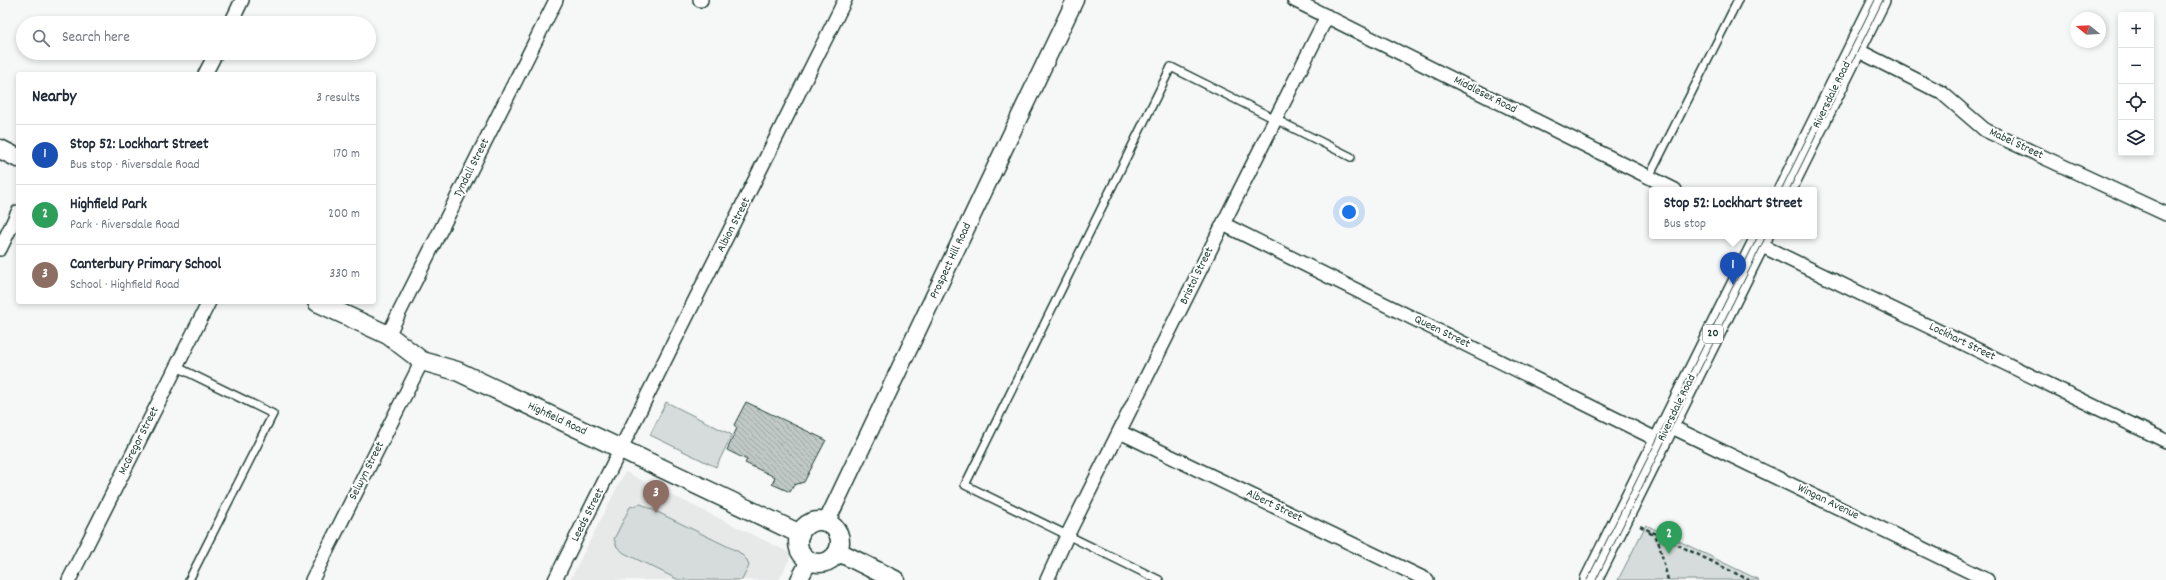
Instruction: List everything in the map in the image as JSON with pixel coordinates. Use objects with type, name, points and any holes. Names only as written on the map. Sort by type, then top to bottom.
[{"type":"main road","name":"Riversdale Road","points":[[1786,187],[1879,0]]},
{"type":"main road","points":[[0,149],[16,157]]},
{"type":"main road","name":"Riversdale Road","points":[[1591,580],[1760,240]]},
{"type":"main road","name":"Highfield Road","points":[[321,304],[388,335],[422,361],[457,371],[800,534]]},
{"type":"main road","points":[[813,522],[826,523],[835,528],[840,536],[839,552],[824,563],[809,561],[799,550],[798,540],[804,527],[813,522]]},
{"type":"main road","points":[[839,552],[895,580]]},
{"type":"street","points":[[234,16],[242,0]]},
{"type":"street","name":"Tyndall Street","points":[[388,335],[556,0]]},
{"type":"street","name":"Albion Street","points":[[621,449],[845,0]]},
{"type":"street","name":"Prospect Hill Road","points":[[826,523],[1075,0]]},
{"type":"street","name":"Middlesex Road","points":[[1294,0],[1670,187]]},
{"type":"street","name":"Bristol Street","points":[[1047,580],[1067,536],[1327,16]]},
{"type":"street","name":"Mabel Street","points":[[1855,49],[1942,93],[1985,130],[2166,214]]},
{"type":"street","points":[[206,72],[212,60]]},
{"type":"street","points":[[0,249],[16,216]]},
{"type":"street","name":"Queen Street","points":[[1223,224],[1664,433]]},
{"type":"street","name":"Lockhart Street","points":[[1760,240],[2166,440]]},
{"type":"street","name":"McGregor Street","points":[[69,580],[208,304]]},
{"type":"street","name":"Selwyn Street","points":[[312,580],[422,361]]},
{"type":"street","name":"Albert Street","points":[[1120,432],[1427,580]]},
{"type":"street","name":"Wingan Avenue","points":[[1664,433],[1987,580]]},
{"type":"street","name":"Leeds Street","points":[[555,580],[621,449]]},
{"type":"street","points":[[799,580],[809,561]]},
{"type":"lane","points":[[1649,177],[1738,0]]},
{"type":"lane","points":[[1158,580],[965,485],[1171,67],[1351,157]]},
{"type":"lane","points":[[176,367],[273,414],[189,580]]},
{"type":"path","points":[[1640,526],[1749,580]]},
{"type":"path","points":[[1644,528],[1658,540],[1668,580]]},
{"type":"shaded area","points":[[666,402],[732,435],[716,467],[650,435]]},
{"type":"shaded area","points":[[625,472],[792,554],[779,580],[570,580]]},
{"type":"shaded area","points":[[641,504],[739,552],[747,560],[749,566],[742,580],[679,580],[624,553],[617,547],[614,539],[630,507]]},
{"type":"shaded area","points":[[1646,525],[1759,580],[1618,580]]},
{"type":"building","points":[[746,402],[826,440],[804,482],[794,485],[790,492],[772,484],[775,477],[745,463],[747,460],[727,450],[737,428],[734,425]]},
{"type":"tram line","points":[[1782,187],[1875,0]]},
{"type":"tram line","points":[[1790,187],[1883,0]]},
{"type":"tram line","points":[[1587,580],[1757,239]]},
{"type":"tram line","points":[[1596,580],[1765,239]]},
{"type":"place","name":"Stop 52: Lockhart Street","points":[[1733,285]]},
{"type":"place","name":"Canterbury Primary School","points":[[656,513]]},
{"type":"place","name":"Highfield Park","points":[[1669,554]]}]
